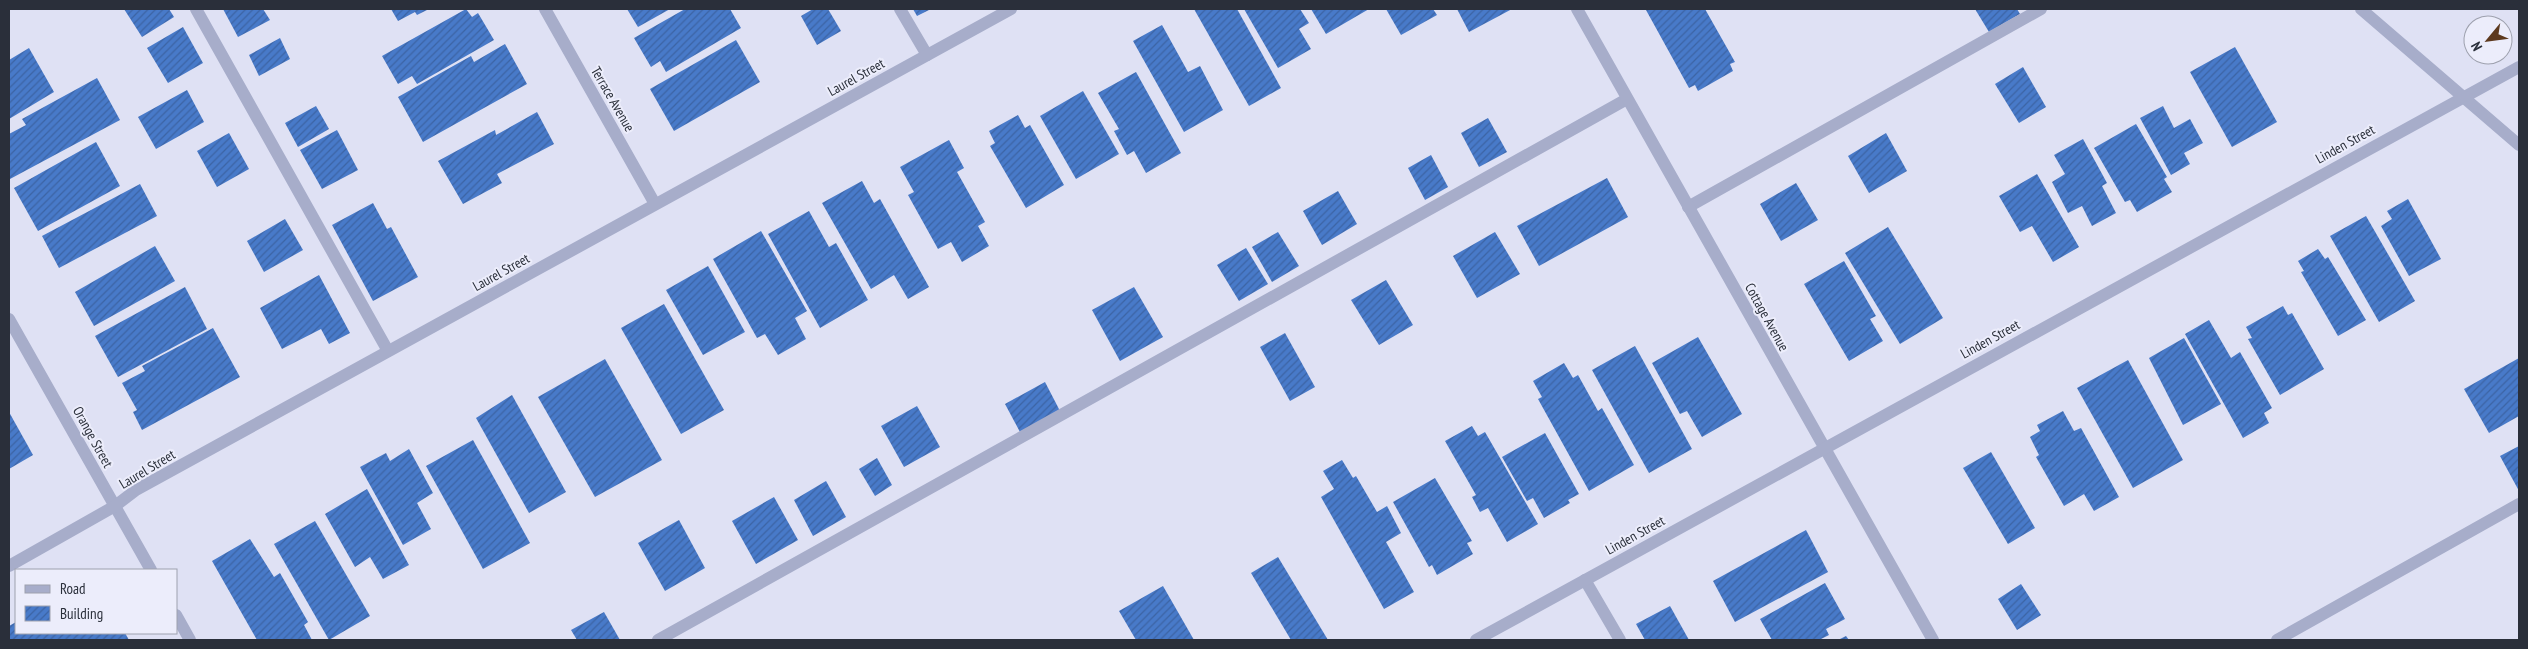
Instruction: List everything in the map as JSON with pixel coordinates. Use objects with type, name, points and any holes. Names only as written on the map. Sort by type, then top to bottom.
[{"type":"street","points":[[196,9],[388,351]]},
{"type":"street","name":"Terrace Avenue","points":[[545,9],[655,204]]},
{"type":"street","points":[[900,9],[927,55]]},
{"type":"street","name":"Laurel Street","points":[[9,566],[115,506],[136,490],[1011,9]]},
{"type":"street","name":"Cottage Avenue","points":[[1577,9],[1933,640]]},
{"type":"street","points":[[1688,207],[2041,9]]},
{"type":"street","points":[[2360,9],[2465,96],[2519,145]]},
{"type":"street","name":"Linden Street","points":[[1476,640],[2519,67]]},
{"type":"street","points":[[658,640],[1627,99]]},
{"type":"street","name":"Orange Street","points":[[9,319],[150,569]]},
{"type":"street","points":[[2276,640],[2519,504]]},
{"type":"street","points":[[1585,580],[1620,640]]},
{"type":"street","points":[[178,619],[190,640]]},
{"type":"building","points":[[124,9],[169,9],[174,17],[142,37]]},
{"type":"building","points":[[223,9],[263,9],[270,20],[238,37]]},
{"type":"building","points":[[391,9],[429,9],[417,15],[415,12],[398,21]]},
{"type":"building","points":[[466,9],[472,17],[478,13],[494,40],[417,84],[412,76],[398,84],[382,56]]},
{"type":"building","points":[[627,9],[670,9],[638,27]]},
{"type":"building","points":[[685,9],[730,9],[741,28],[666,72],[660,61],[651,67],[634,38]]},
{"type":"building","points":[[813,9],[828,9],[841,31],[817,45],[801,16]]},
{"type":"building","points":[[913,9],[931,9],[917,16]]},
{"type":"building","points":[[1194,9],[1237,9],[1281,88],[1249,106]]},
{"type":"building","points":[[1244,9],[1300,9],[1309,23],[1299,29],[1311,49],[1278,68]]},
{"type":"building","points":[[1311,9],[1369,9],[1326,34]]},
{"type":"building","points":[[1386,9],[1433,9],[1437,15],[1401,35]]},
{"type":"building","points":[[1457,9],[1512,9],[1469,32]]},
{"type":"building","points":[[1705,9],[1735,62],[1730,64],[1733,71],[1698,91],[1695,85],[1689,88],[1646,10]]},
{"type":"building","points":[[1975,9],[2017,9],[2020,14],[1989,32]]},
{"type":"building","points":[[1162,25],[1188,72],[1200,66],[1223,110],[1184,132],[1133,41]]},
{"type":"building","points":[[183,27],[203,63],[168,83],[147,48]]},
{"type":"building","points":[[280,38],[290,59],[259,76],[249,55]]},
{"type":"building","points":[[736,40],[760,82],[674,131],[650,89]]},
{"type":"building","points":[[505,44],[527,84],[423,142],[398,97],[471,56],[474,62]]},
{"type":"building","points":[[2235,47],[2277,122],[2232,147],[2190,72]]},
{"type":"building","points":[[29,48],[54,92],[9,119],[9,60]]},
{"type":"building","points":[[2023,67],[2046,107],[2019,123],[1995,84]]},
{"type":"building","points":[[1136,72],[1181,153],[1146,173],[1134,151],[1127,155],[1114,131],[1119,129],[1098,93]]},
{"type":"building","points":[[97,78],[120,120],[10,179],[9,134],[26,125],[22,119]]},
{"type":"building","points":[[187,90],[204,122],[156,149],[138,117]]},
{"type":"building","points":[[1083,91],[1119,154],[1076,179],[1040,116]]},
{"type":"building","points":[[316,106],[329,129],[298,147],[285,123]]},
{"type":"building","points":[[2163,106],[2174,128],[2190,119],[2203,143],[2184,153],[2190,164],[2171,175],[2140,118]]},
{"type":"building","points":[[537,112],[554,144],[497,174],[502,183],[463,204],[438,161],[495,130],[496,135]]},
{"type":"building","points":[[1018,115],[1025,128],[1030,125],[1064,185],[1026,208],[990,146],[995,143],[989,131]]},
{"type":"building","points":[[1488,118],[1507,152],[1479,167],[1461,133]]},
{"type":"building","points":[[2136,124],[2167,177],[2164,179],[2172,192],[2137,212],[2130,200],[2125,202],[2094,148]]},
{"type":"building","points":[[337,130],[358,170],[322,189],[300,150]]},
{"type":"building","points":[[229,133],[249,169],[217,187],[197,151]]},
{"type":"building","points":[[1886,133],[1907,171],[1869,193],[1848,156]]},
{"type":"building","points":[[2083,139],[2107,183],[2102,186],[2116,213],[2092,226],[2082,206],[2068,213],[2052,182],[2065,174],[2054,155]]},
{"type":"building","points":[[949,140],[964,168],[957,172],[985,222],[978,226],[989,246],[962,262],[951,242],[938,249],[908,195],[914,192],[900,167]]},
{"type":"building","points":[[96,142],[120,186],[38,231],[14,188]]},
{"type":"building","points":[[1431,155],[1448,187],[1425,200],[1408,168]]},
{"type":"building","points":[[2037,174],[2079,247],[2053,262],[2032,226],[2020,232],[1999,196]]},
{"type":"building","points":[[1607,178],[1628,217],[1539,266],[1517,226]]},
{"type":"building","points":[[862,181],[874,203],[880,199],[929,287],[908,299],[894,275],[871,289],[822,203]]},
{"type":"building","points":[[1796,183],[1818,220],[1781,241],[1760,204]]},
{"type":"building","points":[[140,184],[157,216],[59,268],[42,236]]},
{"type":"building","points":[[1338,191],[1357,224],[1322,245],[1303,211]]},
{"type":"building","points":[[2408,199],[2441,259],[2409,276],[2381,226],[2392,219],[2387,211]]},
{"type":"building","points":[[373,203],[387,229],[391,227],[418,277],[373,301],[332,225]]},
{"type":"building","points":[[809,211],[829,247],[836,243],[868,300],[820,328],[768,234]]},
{"type":"building","points":[[2366,216],[2415,301],[2379,322],[2330,236]]},
{"type":"building","points":[[285,219],[303,250],[264,272],[247,241]]},
{"type":"building","points":[[1888,227],[1943,318],[1900,344],[1845,253]]},
{"type":"building","points":[[761,231],[807,311],[795,318],[806,339],[778,355],[765,334],[757,338],[713,259]]},
{"type":"building","points":[[1278,232],[1299,266],[1272,282],[1252,247]]},
{"type":"building","points":[[1495,232],[1520,274],[1477,298],[1453,256]]},
{"type":"building","points":[[155,246],[175,281],[94,326],[75,292]]},
{"type":"building","points":[[1246,248],[1268,284],[1239,301],[1217,265]]},
{"type":"building","points":[[2318,249],[2325,259],[2328,257],[2366,320],[2338,336],[2301,272],[2304,271],[2298,261]]},
{"type":"building","points":[[1844,261],[1876,316],[1870,319],[1883,341],[1849,361],[1804,284]]},
{"type":"building","points":[[708,266],[745,332],[703,355],[666,290]]},
{"type":"building","points":[[319,275],[350,333],[329,344],[321,329],[282,349],[260,308]]},
{"type":"building","points":[[1386,280],[1413,325],[1379,345],[1351,300]]},
{"type":"building","points":[[185,287],[207,329],[118,377],[95,336]]},
{"type":"building","points":[[1134,287],[1163,337],[1120,361],[1092,310]]},
{"type":"building","points":[[664,304],[724,410],[681,434],[621,328]]},
{"type":"building","points":[[2283,306],[2288,315],[2292,313],[2324,369],[2280,395],[2248,339],[2252,338],[2246,327]]},
{"type":"building","points":[[2209,320],[2231,358],[2240,352],[2272,408],[2264,413],[2269,423],[2243,438],[2185,334]]},
{"type":"building","points":[[213,328],[240,377],[142,430],[133,412],[137,410],[122,383],[145,371],[142,366]]},
{"type":"building","points":[[1285,333],[1315,387],[1290,401],[1260,347]]},
{"type":"building","points":[[1698,337],[1742,414],[1702,437],[1687,411],[1680,414],[1652,363]]},
{"type":"building","points":[[2184,338],[2221,404],[2183,425],[2149,358]]},
{"type":"building","points":[[1635,346],[1692,449],[1649,473],[1592,370]]},
{"type":"building","points":[[2519,358],[2519,416],[2489,433],[2464,389]]},
{"type":"building","points":[[605,359],[662,460],[595,497],[538,397]]},
{"type":"building","points":[[2128,360],[2183,460],[2133,488],[2077,388]]},
{"type":"building","points":[[1564,363],[1573,378],[1578,375],[1598,411],[1602,408],[1634,465],[1589,491],[1538,399],[1542,397],[1533,381]]},
{"type":"building","points":[[1045,382],[1060,411],[1020,432],[1005,404]]},
{"type":"building","points":[[512,395],[566,492],[529,513],[476,418]]},
{"type":"building","points":[[917,406],[940,447],[904,467],[881,426]]},
{"type":"building","points":[[2063,411],[2074,431],[2081,428],[2119,497],[2094,511],[2084,494],[2064,506],[2036,457],[2039,455],[2030,437],[2040,431],[2037,425]]},
{"type":"building","points":[[9,412],[33,455],[9,469]]},
{"type":"building","points":[[1472,426],[1478,436],[1485,432],[1538,524],[1507,542],[1488,508],[1480,512],[1472,497],[1476,495],[1445,441]]},
{"type":"building","points":[[1545,433],[1579,494],[1568,500],[1570,503],[1544,518],[1533,498],[1527,501],[1502,457]]},
{"type":"building","points":[[473,440],[530,543],[483,569],[426,466]]},
{"type":"building","points":[[2519,446],[2519,491],[2500,456]]},
{"type":"building","points":[[409,449],[433,493],[417,503],[431,529],[403,545],[360,467],[386,453],[390,461]]},
{"type":"building","points":[[1991,452],[2035,528],[2008,544],[1963,468]]},
{"type":"building","points":[[877,458],[892,485],[875,496],[859,469]]},
{"type":"building","points":[[1342,460],[1353,478],[1356,476],[1377,512],[1387,506],[1401,533],[1386,542],[1414,592],[1384,609],[1321,497],[1334,489],[1323,471]]},
{"type":"building","points":[[1435,478],[1472,541],[1467,543],[1473,554],[1437,575],[1432,565],[1429,567],[1393,502]]},
{"type":"building","points":[[826,481],[846,517],[813,536],[794,500]]},
{"type":"building","points":[[367,489],[409,565],[383,579],[370,557],[355,567],[325,514]]},
{"type":"building","points":[[774,497],[798,540],[756,564],[732,521]]},
{"type":"building","points":[[679,520],[705,568],[665,591],[638,543]]},
{"type":"building","points":[[315,521],[370,616],[329,640],[274,544]]},
{"type":"building","points":[[1806,530],[1828,572],[1735,622],[1713,581]]},
{"type":"building","points":[[250,539],[274,577],[280,573],[308,622],[304,625],[312,640],[257,640],[212,561]]},
{"type":"building","points":[[1278,557],[1328,640],[1291,640],[1251,573]]},
{"type":"building","points":[[1825,583],[1845,619],[1826,629],[1829,635],[1819,640],[1772,640],[1760,619]]},
{"type":"building","points":[[2021,584],[2041,615],[2017,630],[1998,599]]},
{"type":"building","points":[[1163,586],[1194,640],[1136,640],[1119,611]]},
{"type":"building","points":[[1670,606],[1689,640],[1645,640],[1636,624]]},
{"type":"building","points":[[604,612],[620,640],[577,640],[571,630]]},
{"type":"building","points":[[15,623],[15,634],[126,634],[129,640],[9,640],[9,626]]},
{"type":"building","points":[[1846,636],[1849,640],[1838,640]]}]
